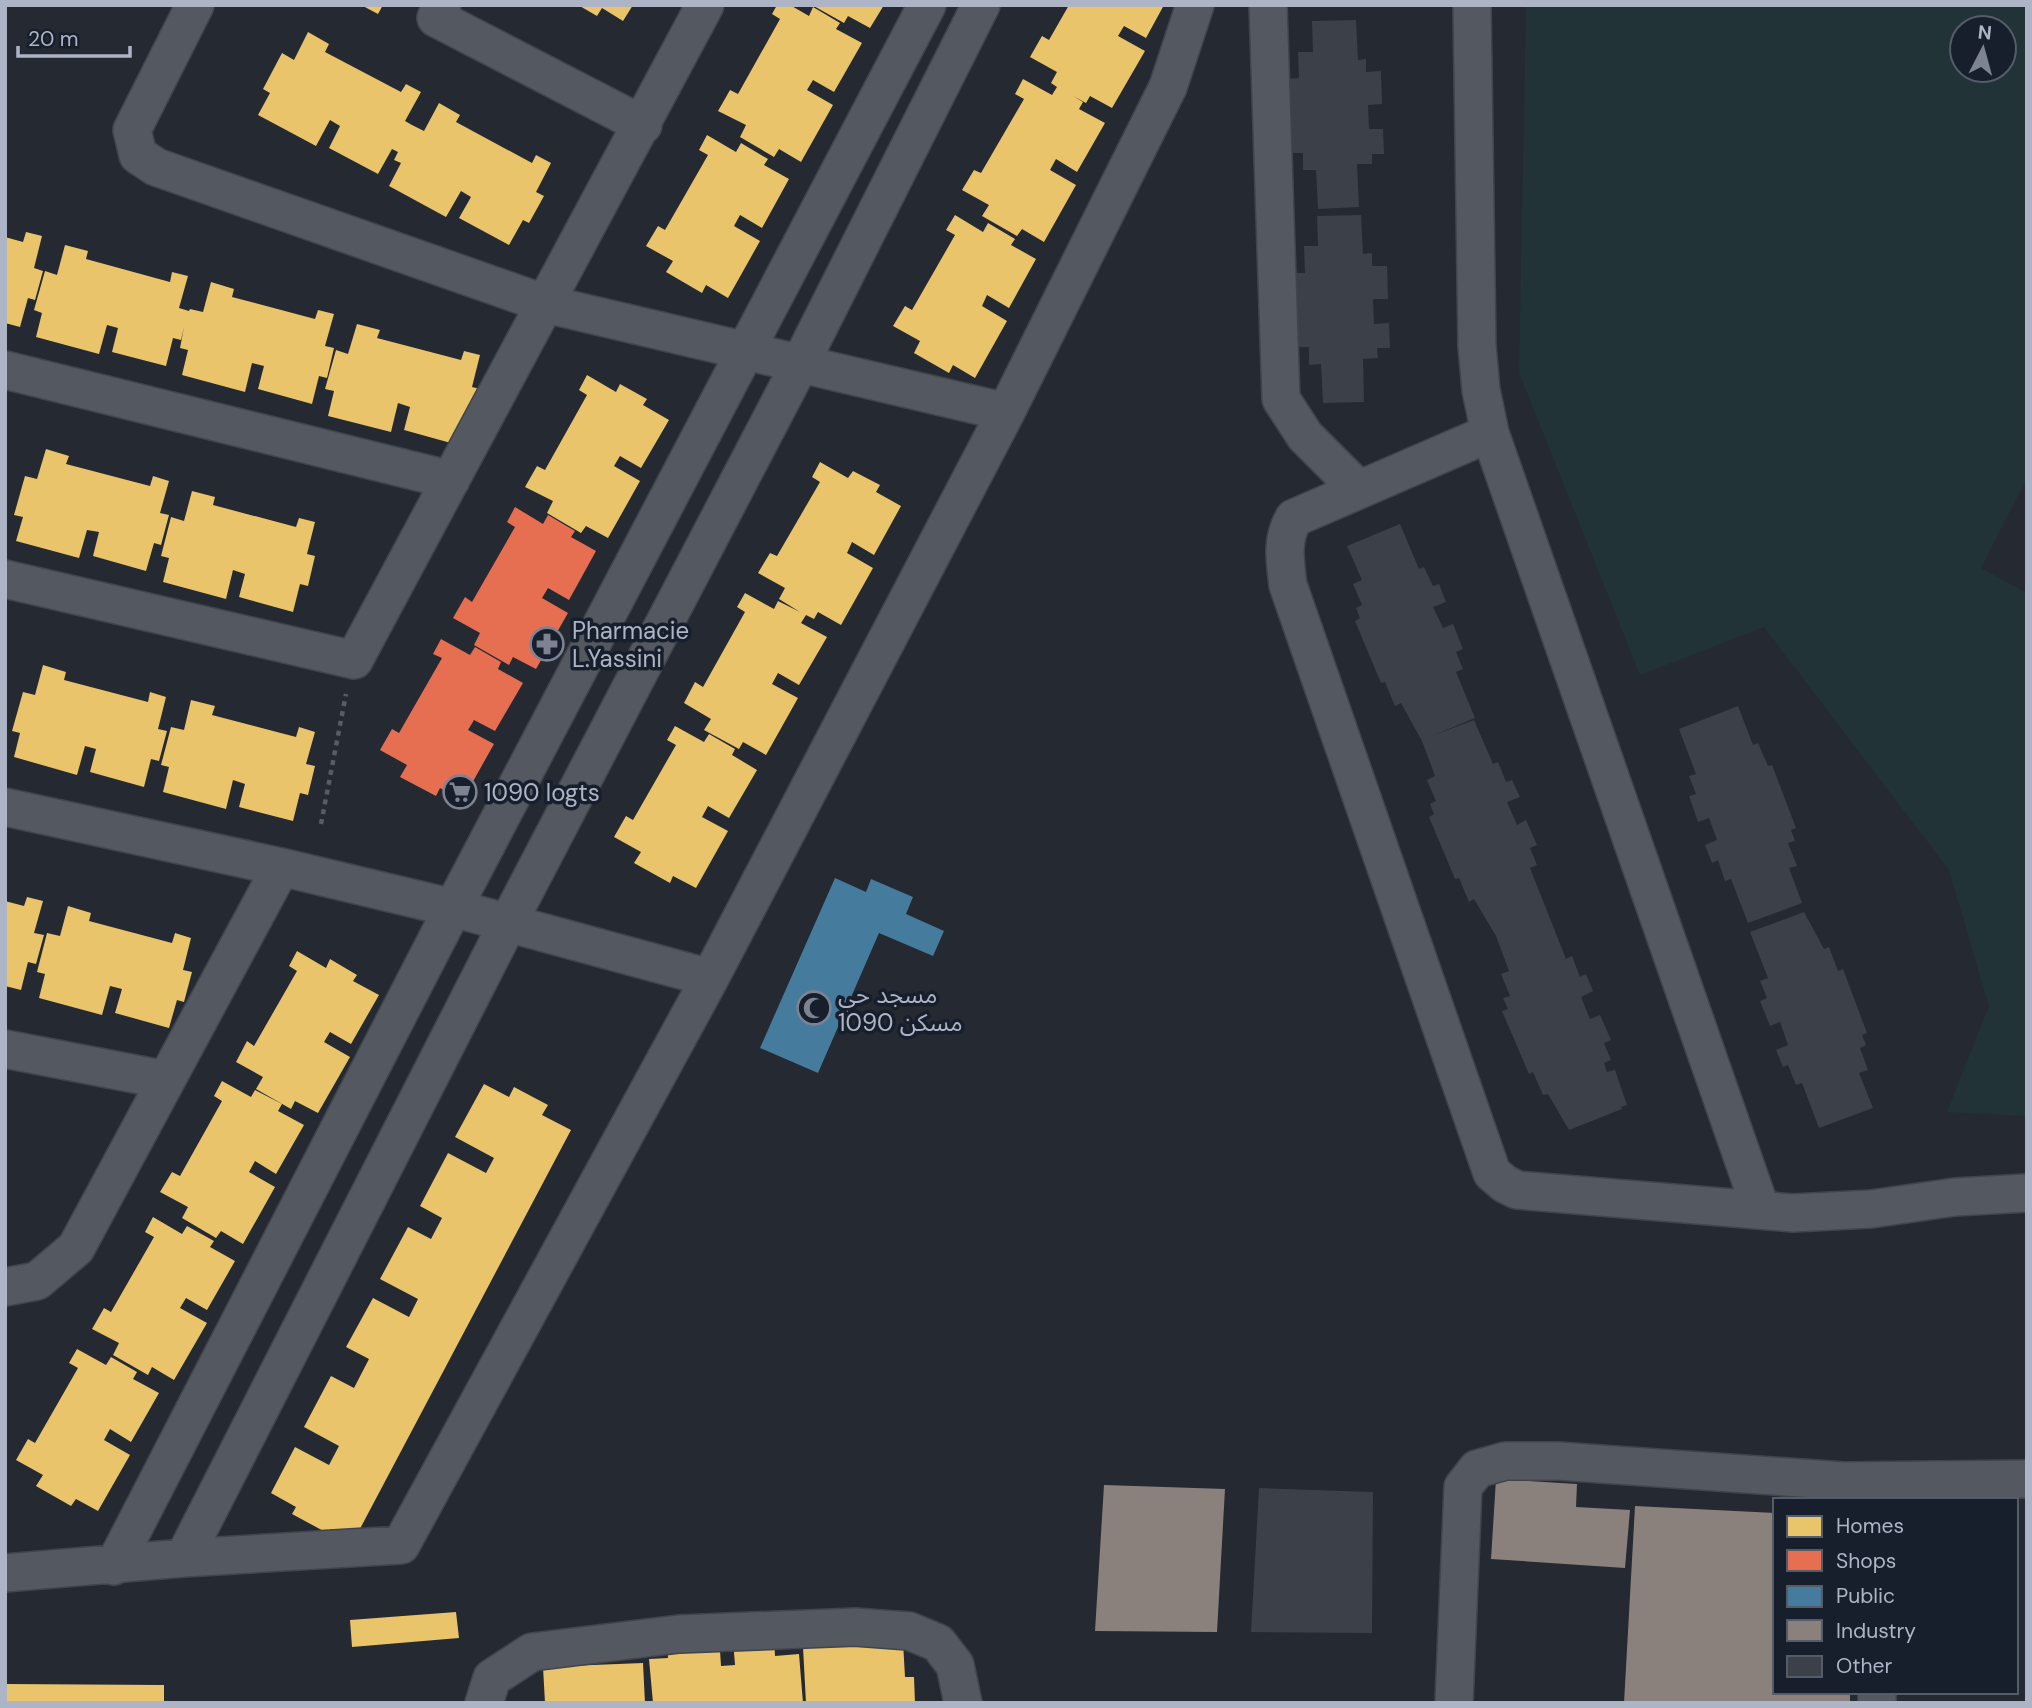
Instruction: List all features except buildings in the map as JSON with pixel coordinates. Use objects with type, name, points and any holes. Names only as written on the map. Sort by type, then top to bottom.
[{"type":"street","points":[[195,5],[132,130],[138,155],[156,167],[546,304],[1006,412]]},
{"type":"street","points":[[442,5],[436,18],[642,125]]},
{"type":"street","points":[[5,579],[354,660],[705,5]]},
{"type":"street","points":[[114,1566],[453,908],[927,5]]},
{"type":"street","points":[[184,1558],[508,923],[800,364],[981,5]]},
{"type":"street","points":[[5,1573],[114,1566],[184,1558],[401,1545],[710,978],[1006,412],[1168,87],[1195,5]]},
{"type":"street","points":[[1268,5],[1281,399],[1305,436],[1359,489]]},
{"type":"street","points":[[1472,5],[1477,346],[1481,390],[1490,433],[1761,1210]]},
{"type":"street","points":[[5,370],[451,480]]},
{"type":"street","points":[[1490,433],[1294,518],[1286,531],[1284,549],[1288,585],[1492,1173],[1517,1190],[1793,1213],[1871,1209],[1955,1197],[2027,1193]]},
{"type":"street","points":[[5,807],[281,867],[453,908],[710,978]]},
{"type":"street","points":[[5,1287],[37,1281],[76,1248],[281,867]]},
{"type":"street","points":[[5,1049],[166,1080]]},
{"type":"street","points":[[1454,1703],[1463,1487],[1477,1469],[1505,1461],[1558,1461],[1844,1481],[1885,1490],[2027,1479]]},
{"type":"street","points":[[484,1703],[492,1678],[532,1652],[679,1634],[855,1627],[909,1631],[938,1643],[955,1665],[963,1703]]},
{"type":"path","points":[[321,824],[332,757],[354,660]]},
{"type":"shaded area","points":[[1526,5],[2027,5],[2027,478],[1981,568],[2027,593],[2027,1116],[1947,1112],[1989,1006],[1949,870],[1764,627],[1640,675],[1519,373]]},
{"type":"place","name":"Pharmacie L.Yassini","points":[[547,644]]},
{"type":"place","name":"1090 logts","points":[[460,792]]},
{"type":"place","name":"مسجد حي 1090 مسكن","points":[[814,1008]]}]
